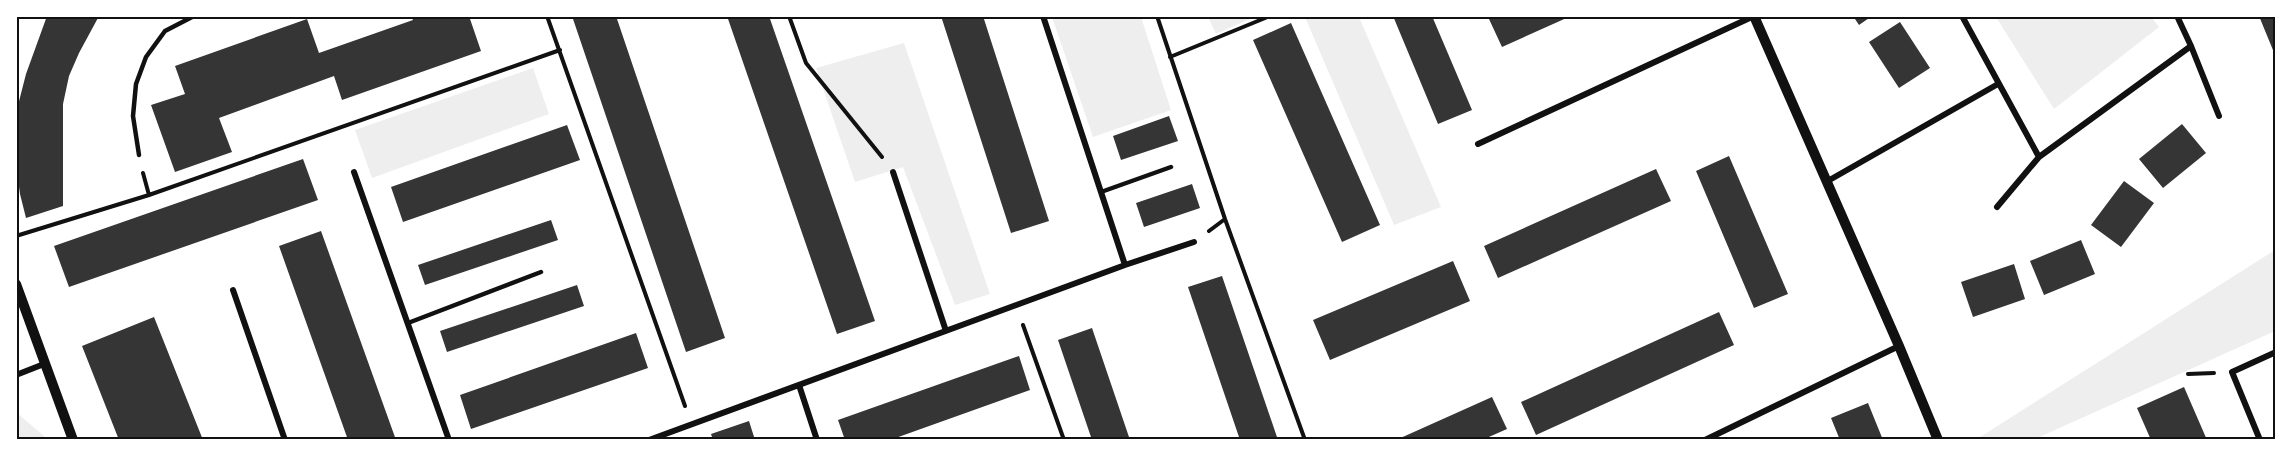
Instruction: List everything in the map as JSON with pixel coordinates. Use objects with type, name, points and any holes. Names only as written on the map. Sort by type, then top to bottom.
[{"type":"street","points":[[1042,16],[1125,264]]},
{"type":"street","points":[[1478,144],[1754,16],[1938,440]]},
{"type":"street","points":[[1962,16],[2039,157]]},
{"type":"street","points":[[2177,16],[2219,116]]},
{"type":"street","points":[[1997,207],[2039,157],[2191,46]]},
{"type":"street","points":[[1826,182],[1998,84]]},
{"type":"street","points":[[354,172],[449,440]]},
{"type":"street","points":[[893,172],[946,332]]},
{"type":"street","points":[[649,440],[1125,264],[1194,242]]},
{"type":"street","points":[[16,284],[73,440]]},
{"type":"street","points":[[233,290],[285,440]]},
{"type":"street","points":[[1705,440],[1899,346]]},
{"type":"street","points":[[2260,440],[2232,372],[2276,352]]},
{"type":"street","points":[[16,375],[44,364]]},
{"type":"street","points":[[799,385],[817,440]]},
{"type":"lane","points":[[139,155],[133,116],[136,84],[146,57],[165,31],[194,16]]},
{"type":"lane","points":[[1101,192],[1171,167]]},
{"type":"lane","points":[[408,323],[541,272]]},
{"type":"path","points":[[547,16],[692,424]]},
{"type":"path","points":[[789,16],[806,63],[893,172]]},
{"type":"path","points":[[1157,16],[1229,230],[1305,440]]},
{"type":"path","points":[[1170,57],[1270,16]]},
{"type":"path","points":[[16,236],[149,195],[560,50]]},
{"type":"path","points":[[1016,306],[1064,440]]},
{"type":"shaded area","points":[[1052,17],[1141,17],[1171,110],[1093,137]]},
{"type":"shaded area","points":[[1208,17],[1254,17],[1216,34]]},
{"type":"shaded area","points":[[1305,17],[1359,17],[1441,207],[1394,225]]},
{"type":"shaded area","points":[[1996,17],[2151,17],[2159,27],[2054,109]]},
{"type":"shaded area","points":[[904,43],[990,294],[955,305],[903,167],[855,182],[816,68]]},
{"type":"shaded area","points":[[533,68],[549,114],[372,178],[355,130]]},
{"type":"shaded area","points":[[2275,250],[2275,331],[2035,439],[1977,439]]},
{"type":"shaded area","points":[[17,413],[44,436],[45,439],[17,439]]},
{"type":"building","points":[[47,16],[99,16],[69,76],[63,104],[63,206],[26,218],[16,165],[16,113],[26,74]]},
{"type":"building","points":[[411,16],[469,16],[481,51],[342,100],[334,76],[219,118],[232,152],[175,172],[151,105],[185,94],[175,66],[307,19],[319,53],[413,20]]},
{"type":"building","points":[[572,16],[616,16],[725,338],[686,352]]},
{"type":"building","points":[[727,16],[769,16],[875,321],[837,334]]},
{"type":"building","points":[[941,16],[983,16],[1049,221],[1011,233]]},
{"type":"building","points":[[1393,16],[1432,16],[1472,110],[1438,124]]},
{"type":"building","points":[[1496,16],[1571,16],[1502,47],[1489,19]]},
{"type":"building","points":[[1853,16],[1872,16],[1859,25]]},
{"type":"building","points":[[2259,16],[2276,16],[2276,55],[2275,55]]},
{"type":"building","points":[[1900,22],[1930,68],[1899,88],[1869,42]]},
{"type":"building","points":[[1291,23],[1380,225],[1342,242],[1253,40]]},
{"type":"building","points":[[1169,116],[1178,141],[1121,160],[1113,136]]},
{"type":"building","points":[[2182,124],[2206,153],[2163,188],[2139,159]]},
{"type":"building","points":[[567,125],[580,160],[403,222],[391,187]]},
{"type":"building","points":[[1729,156],[1788,294],[1754,308],[1696,171]]},
{"type":"building","points":[[303,159],[318,200],[69,287],[54,246]]},
{"type":"building","points":[[1656,169],[1671,201],[1498,278],[1484,246]]},
{"type":"building","points":[[2124,181],[2154,203],[2121,247],[2091,225]]},
{"type":"building","points":[[1192,184],[1200,208],[1144,227],[1136,203]]},
{"type":"building","points":[[551,220],[558,240],[425,285],[418,265]]},
{"type":"building","points":[[321,231],[396,440],[348,440],[279,246]]},
{"type":"building","points":[[2081,240],[2095,274],[2044,295],[2030,261]]},
{"type":"building","points":[[1453,261],[1470,301],[1330,360],[1313,320]]},
{"type":"building","points":[[2014,264],[2025,299],[1973,317],[1961,282]]},
{"type":"building","points":[[1222,276],[1278,440],[1240,440],[1188,287]]},
{"type":"building","points":[[577,285],[584,306],[447,352],[440,331]]},
{"type":"building","points":[[1719,312],[1734,345],[1536,435],[1521,402]]},
{"type":"building","points":[[154,317],[203,440],[119,440],[82,346]]},
{"type":"building","points":[[1092,328],[1130,440],[1092,440],[1058,340]]},
{"type":"building","points":[[636,333],[648,368],[471,429],[460,395]]},
{"type":"building","points":[[1019,356],[1030,390],[890,440],[845,440],[838,420]]},
{"type":"building","points":[[2184,387],[2207,440],[2151,440],[2137,408]]},
{"type":"building","points":[[1492,397],[1507,429],[1482,440],[1396,440]]},
{"type":"building","points":[[1868,403],[1883,440],[1840,440],[1831,418]]},
{"type":"building","points":[[749,421],[755,440],[713,440],[711,434]]}]
